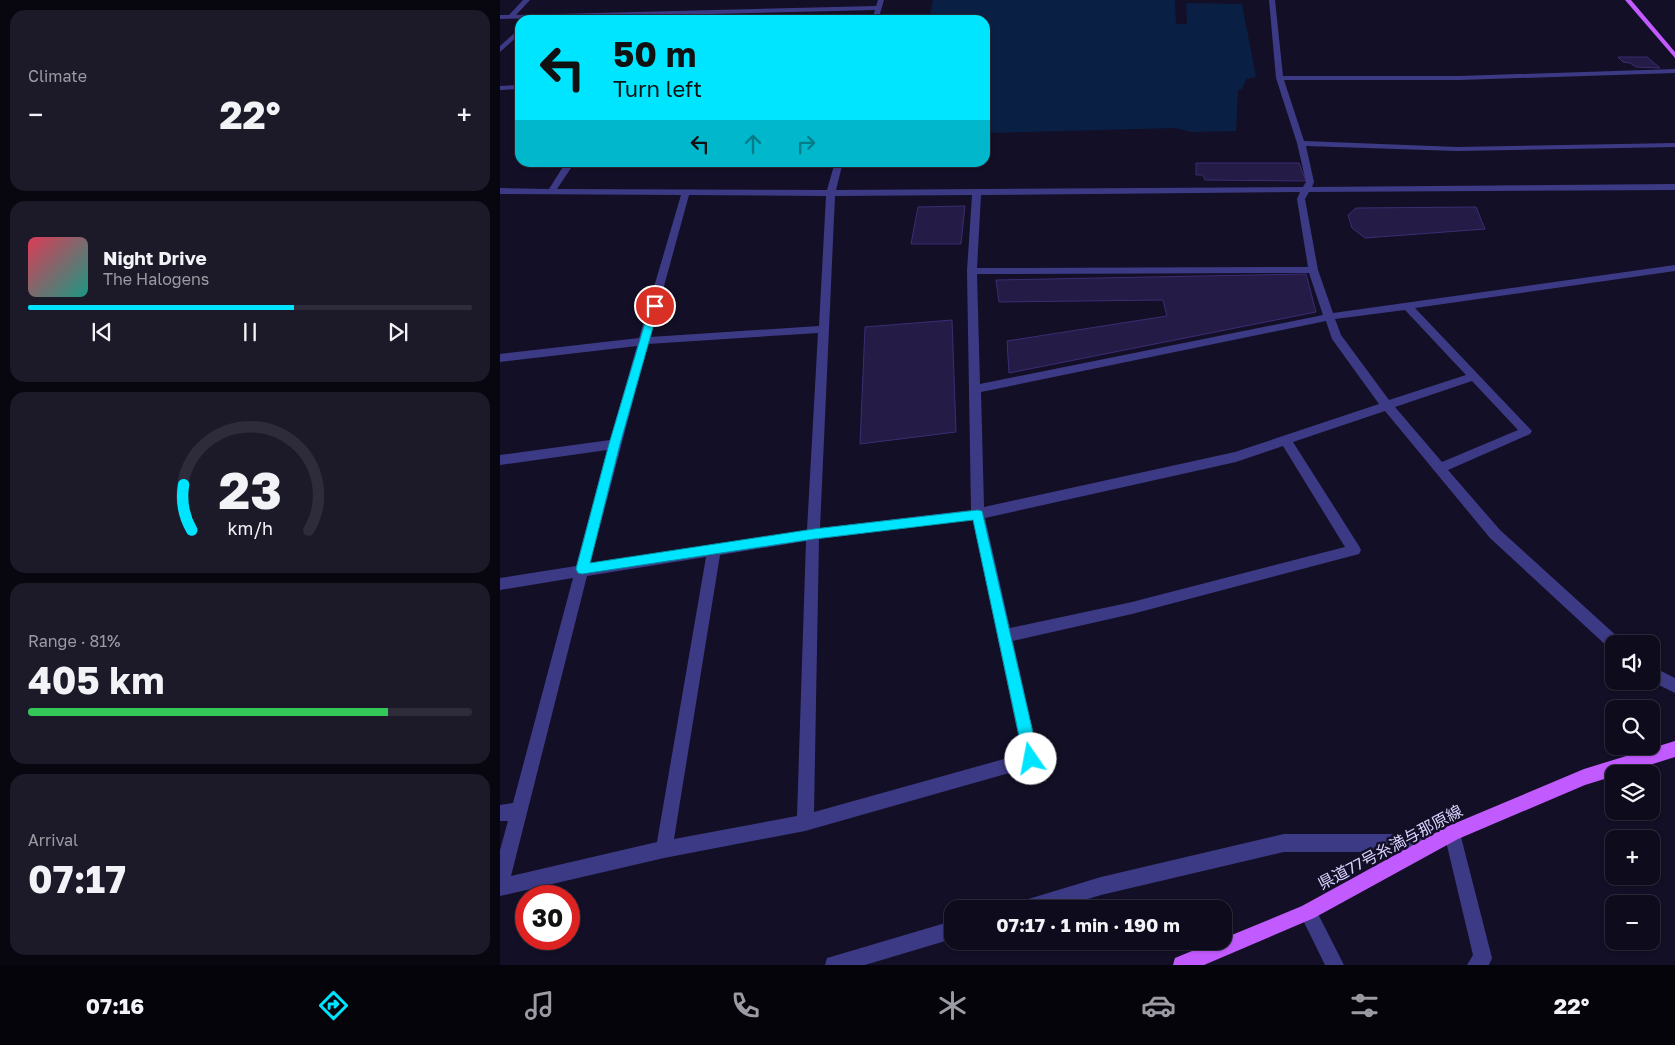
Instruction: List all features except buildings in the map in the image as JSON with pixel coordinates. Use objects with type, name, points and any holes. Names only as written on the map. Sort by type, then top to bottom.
[{"type":"main road","points":[[1628,0],[1675,56]]},
{"type":"main road","name":"県道77号糸満与那原線","points":[[1182,965],[1308,912],[1452,833],[1584,777],[1675,749]]},
{"type":"street","points":[[510,16],[527,0]]},
{"type":"street","points":[[877,15],[881,0]]},
{"type":"street","points":[[1272,0],[1280,78],[1302,143],[1310,182],[1308,190],[1302,199],[1313,270],[1336,336],[1388,407],[1495,534],[1605,635]]},
{"type":"street","points":[[582,15],[679,9],[879,8]]},
{"type":"street","points":[[675,15],[679,9]]},
{"type":"street","points":[[500,17],[515,16]]},
{"type":"street","points":[[500,50],[515,35]]},
{"type":"street","points":[[1280,78],[1460,78],[1675,71]]},
{"type":"street","points":[[500,88],[515,87]]},
{"type":"street","points":[[1302,143],[1457,149],[1675,145]]},
{"type":"street","points":[[552,190],[568,167]]},
{"type":"street","points":[[805,823],[814,534],[831,192],[838,167]]},
{"type":"street","points":[[500,191],[977,192],[1675,188]]},
{"type":"street","points":[[500,883],[615,444],[686,191]]},
{"type":"street","points":[[500,888],[664,849],[805,823],[1031,759],[978,514],[972,270],[977,192]]},
{"type":"street","points":[[974,389],[1329,318],[1675,268]]},
{"type":"street","points":[[972,270],[1313,270]]},
{"type":"street","points":[[1408,307],[1526,431],[1439,469]]},
{"type":"street","points":[[500,358],[645,341],[825,329]]},
{"type":"street","points":[[500,584],[582,569],[814,534],[978,514],[1236,457],[1388,407],[1474,376]]},
{"type":"street","points":[[1005,636],[1132,608],[1354,550],[1286,441]]},
{"type":"street","points":[[500,460],[615,444]]},
{"type":"street","points":[[664,849],[714,549]]},
{"type":"street","points":[[1660,677],[1675,686]]},
{"type":"street","points":[[500,813],[519,811]]},
{"type":"street","points":[[1452,833],[1483,958],[1476,965]]},
{"type":"street","points":[[1055,900],[1101,886],[1284,843],[1432,843]]},
{"type":"street","points":[[1308,912],[1335,965]]},
{"type":"street","points":[[834,965],[944,932]]},
{"type":"water","points":[[933,0],[1175,0],[1176,24],[1187,24],[1186,3],[1242,4],[1256,77],[1246,79],[1242,89],[1238,90],[1236,131],[1191,132],[1176,128],[990,133],[990,15],[930,15]]},
{"type":"route","points":[[655,306],[615,444],[582,569],[814,534],[978,514],[1031,759]]}]
